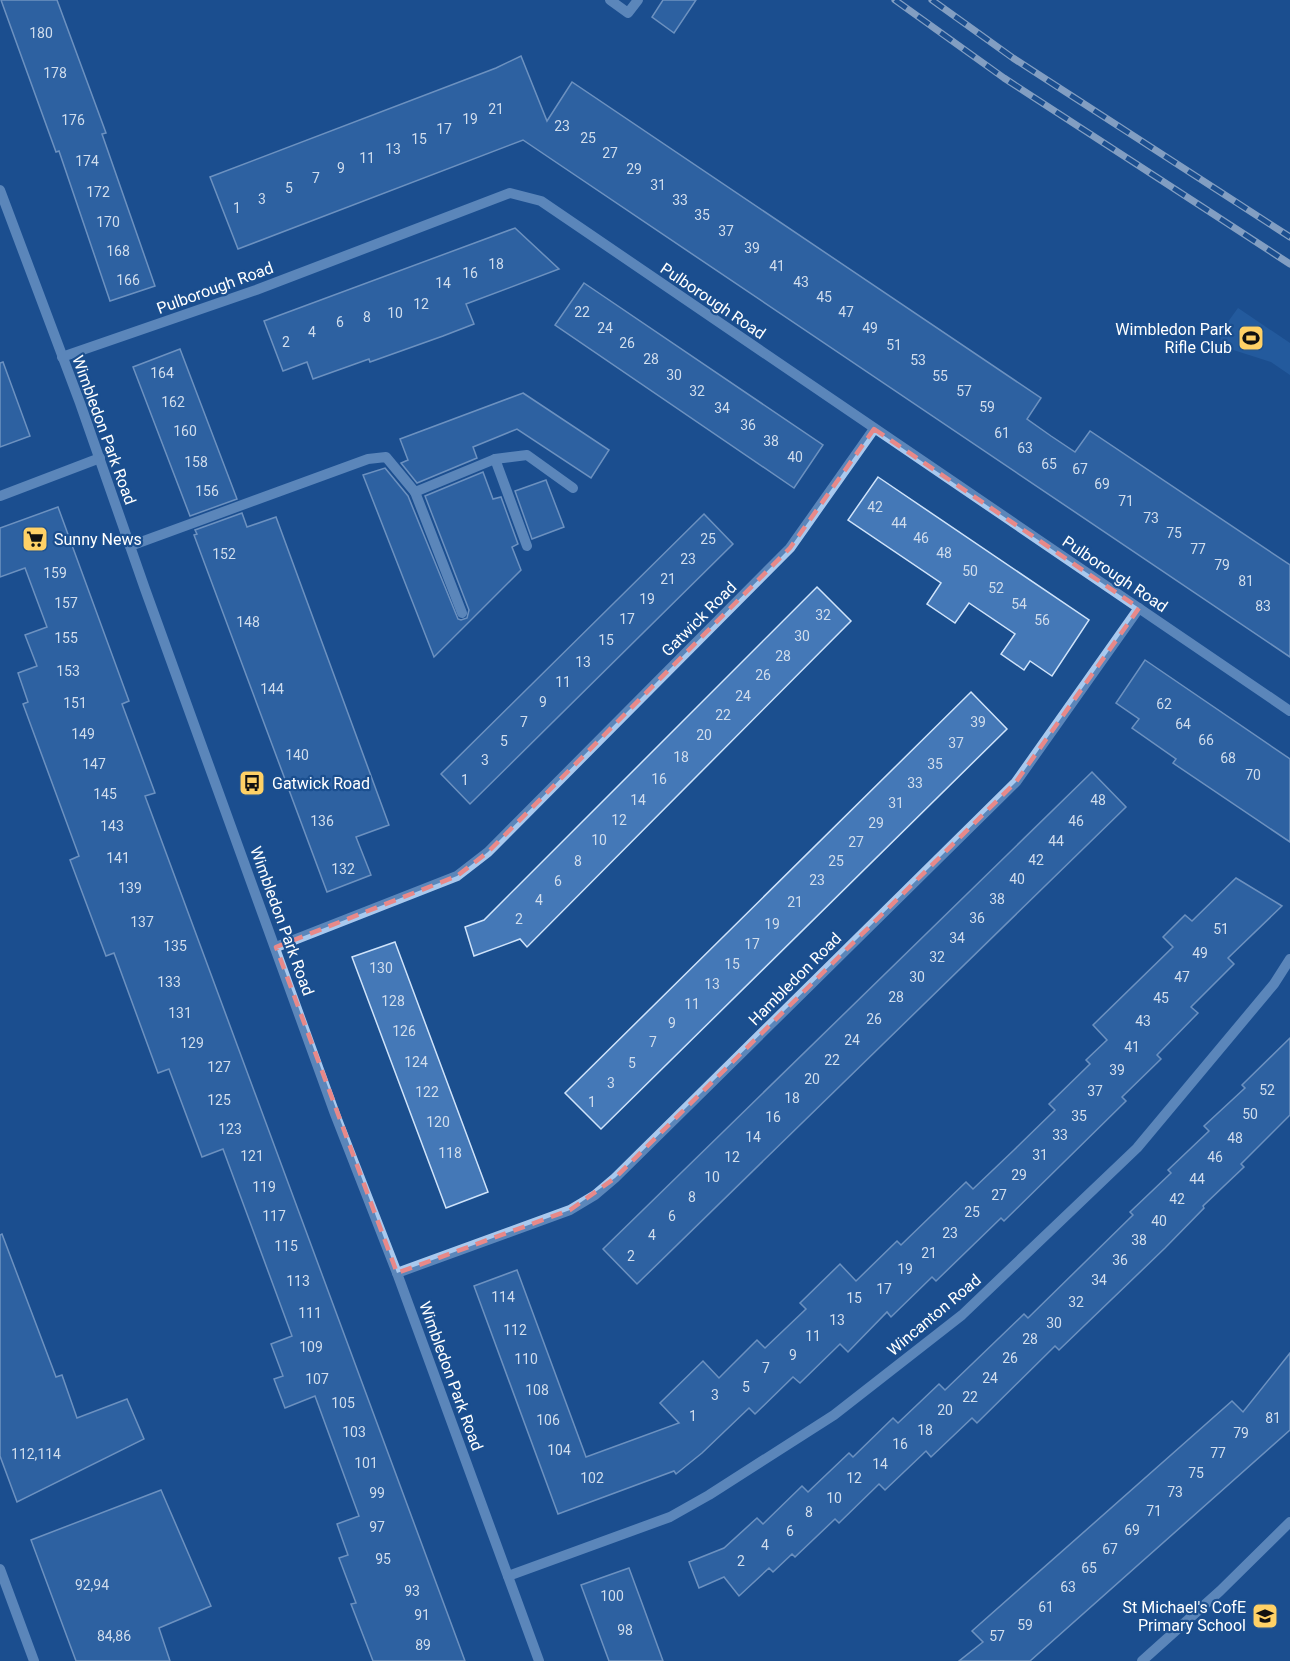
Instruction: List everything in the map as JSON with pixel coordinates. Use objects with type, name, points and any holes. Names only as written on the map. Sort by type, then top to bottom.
[{"type":"street","points":[[610,0],[628,13],[638,0]]},
{"type":"street","name":"Wimbledon Park Road","points":[[0,189],[100,458],[335,1114],[397,1273],[538,1661]]},
{"type":"street","name":"Pulborough Road","points":[[62,357],[256,290],[510,192],[541,201],[1290,711]]},
{"type":"street","name":"Gatwick Road","points":[[276,947],[457,876],[489,852],[790,548],[874,429]]},
{"type":"street","points":[[415,492],[495,459],[527,455],[573,488]]},
{"type":"street","points":[[130,546],[368,459],[386,457],[415,492],[462,613]]},
{"type":"street","points":[[0,496],[100,458]]},
{"type":"street","points":[[495,459],[527,546]]},
{"type":"street","name":"Hambledon Road","points":[[397,1273],[570,1210],[595,1195],[615,1178],[1016,782],[1138,608]]},
{"type":"street","name":"Wincanton Road","points":[[508,1576],[670,1517],[709,1495],[834,1415],[962,1315],[1137,1148],[1274,984],[1290,959]]},
{"type":"street","points":[[1142,1661],[1220,1591],[1290,1522]]},
{"type":"street","points":[[0,1569],[34,1661]]},
{"type":"highlighted area","points":[[874,429],[1139,608],[1016,782],[615,1178],[570,1210],[397,1273],[276,947],[457,876],[488,852],[790,548]]},
{"type":"shaded area","name":"Wimbledon Park Rifle Club","points":[[1238,308],[1290,343],[1290,375],[1271,362],[1221,346],[1220,333]]},
{"type":"building","points":[[1,0],[57,0],[106,133],[102,134],[155,286],[110,301],[59,151],[56,152]]},
{"type":"building","points":[[663,0],[696,0],[674,33],[652,17]]},
{"type":"building","points":[[521,56],[547,121],[572,82],[1041,398],[1027,419],[1051,436],[1075,452],[1090,431],[1290,565],[1290,657],[523,140],[238,249],[210,177],[496,68]]},
{"type":"building","points":[[515,228],[559,269],[466,304],[474,324],[370,362],[369,359],[313,379],[307,362],[283,371],[264,321]]},
{"type":"building","points":[[584,283],[823,445],[794,488],[555,325]]},
{"type":"building","points":[[180,349],[237,499],[190,516],[133,367]]},
{"type":"building","points":[[3,362],[30,436],[0,447],[0,363]]},
{"type":"building","points":[[523,393],[609,450],[591,478],[517,429],[473,447],[477,458],[417,483],[401,463],[408,460],[400,439]]},
{"type":"building","points":[[385,468],[408,496],[458,619],[467,618],[469,610],[425,496],[483,472],[493,499],[501,497],[518,544],[512,547],[521,570],[434,657],[363,475]]},
{"type":"building","points":[[878,477],[1089,620],[1052,676],[1030,661],[1024,670],[1001,654],[1015,634],[969,603],[955,623],[927,604],[941,583],[848,520]]},
{"type":"building","points":[[546,480],[564,527],[532,539],[515,491]]},
{"type":"building","points":[[58,507],[129,701],[122,704],[155,793],[145,796],[465,1661],[373,1661],[351,1604],[356,1603],[339,1558],[348,1555],[337,1524],[359,1516],[315,1396],[285,1408],[274,1379],[283,1376],[271,1344],[292,1336],[223,1149],[202,1157],[169,1069],[158,1073],[114,953],[106,956],[70,860],[79,856],[23,704],[28,702],[18,673],[37,666],[25,635],[47,627],[25,568],[0,577],[0,528]]},
{"type":"building","points":[[242,513],[247,527],[276,517],[389,825],[356,837],[371,875],[327,892],[194,535],[197,534],[195,530]]},
{"type":"building","points":[[704,514],[733,544],[470,804],[441,774]]},
{"type":"building","points":[[817,587],[851,621],[527,947],[520,939],[474,956],[465,927],[484,920]]},
{"type":"building","points":[[1145,660],[1290,759],[1290,842],[1173,763],[1176,759],[1132,728],[1139,719],[1116,703]]},
{"type":"building","points":[[971,692],[1007,729],[601,1129],[565,1093]]},
{"type":"building","points":[[1092,772],[1126,807],[637,1284],[603,1249]]},
{"type":"building","points":[[1236,878],[1282,906],[1228,958],[1234,964],[1191,1007],[1198,1013],[1157,1055],[1161,1059],[1122,1097],[1126,1101],[1004,1221],[1001,1218],[936,1281],[932,1277],[891,1317],[887,1312],[848,1352],[840,1344],[800,1383],[793,1377],[755,1414],[749,1408],[702,1453],[676,1474],[674,1471],[558,1514],[474,1286],[517,1270],[586,1457],[679,1423],[660,1403],[703,1361],[719,1378],[757,1340],[765,1348],[806,1309],[800,1303],[840,1264],[856,1281],[897,1241],[901,1245],[966,1182],[973,1189],[1055,1110],[1049,1104],[1090,1064],[1086,1060],[1107,1040],[1093,1025],[1173,947],[1163,937],[1185,915],[1192,921]]},
{"type":"building","points":[[395,942],[488,1192],[446,1208],[352,957]]},
{"type":"building","points":[[1290,1038],[1290,1115],[1241,1164],[1244,1167],[1203,1206],[1204,1208],[1165,1248],[1059,1350],[1055,1346],[977,1423],[972,1418],[931,1457],[926,1451],[885,1490],[879,1484],[839,1523],[835,1519],[795,1557],[792,1554],[773,1572],[769,1568],[739,1596],[724,1577],[699,1588],[689,1562],[724,1548],[757,1518],[763,1524],[802,1486],[808,1492],[849,1453],[853,1457],[893,1418],[898,1423],[939,1384],[945,1390],[1024,1314],[1028,1318],[1133,1215],[1130,1212],[1171,1173],[1168,1170],[1209,1131],[1204,1126],[1245,1088],[1242,1085]]},
{"type":"building","points":[[2,1234],[56,1377],[62,1375],[77,1418],[127,1399],[144,1439],[17,1502],[0,1456],[0,1235]]},
{"type":"building","points":[[1290,1353],[1290,1430],[1030,1661],[959,1661],[983,1642],[972,1631],[1232,1401],[1243,1412]]},
{"type":"building","points":[[161,1490],[211,1606],[159,1628],[170,1661],[76,1661],[31,1540]]},
{"type":"building","points":[[629,1568],[663,1661],[609,1661],[581,1585]]},
{"type":"railway","points":[[895,0],[1004,78],[1290,264]]},
{"type":"railway","points":[[932,0],[1013,58],[1290,237]]},
{"type":"place","name":"Wimbledon Park Rifle Club","points":[[1251,338]]},
{"type":"place","name":"Sunny News","points":[[35,539]]},
{"type":"place","name":"Gatwick Road","points":[[252,783]]},
{"type":"place","name":"St Michael's CofE Primary School","points":[[1265,1616]]}]
